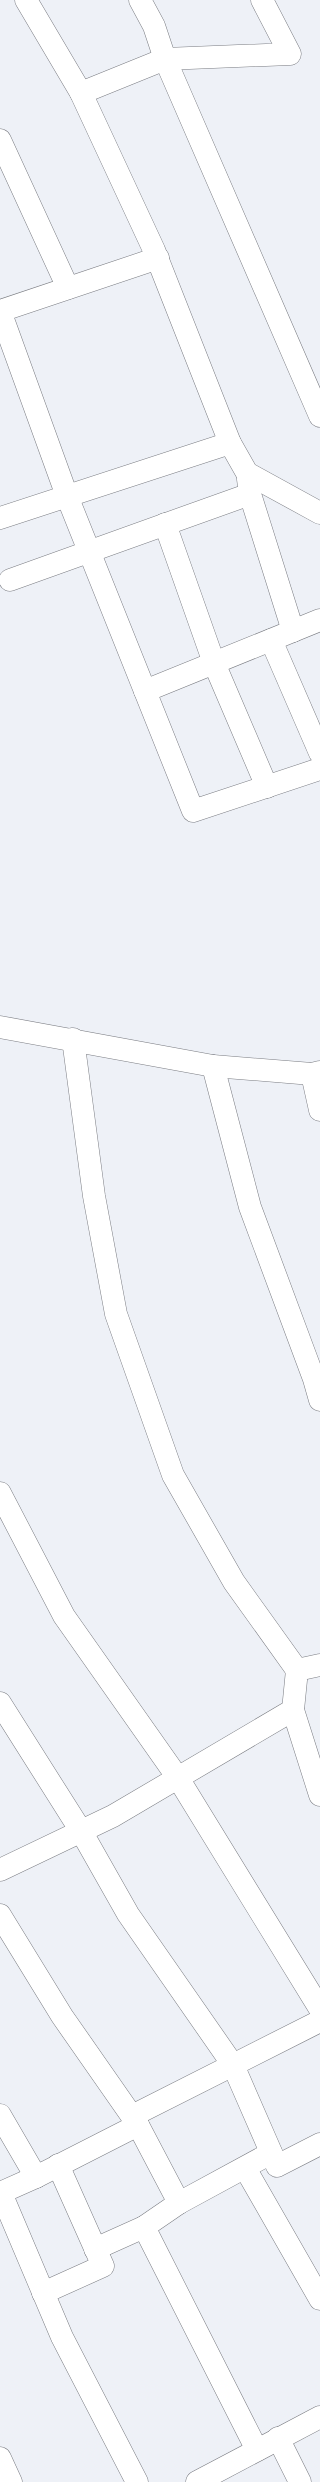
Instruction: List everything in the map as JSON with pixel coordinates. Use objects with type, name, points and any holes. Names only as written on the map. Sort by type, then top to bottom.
[{"type":"street","points":[[26,0],[81,93],[158,258],[230,443],[247,473],[250,494],[293,631]]},
{"type":"street","points":[[140,0],[154,26],[165,59],[320,416]]},
{"type":"street","points":[[81,93],[165,59],[290,54],[262,0]]},
{"type":"street","points":[[0,140],[68,288]]},
{"type":"street","points":[[158,258],[0,311],[67,496],[193,811],[320,769]]},
{"type":"street","points":[[0,518],[230,443]]},
{"type":"street","points":[[247,473],[320,513]]},
{"type":"street","points":[[10,580],[250,494]]},
{"type":"street","points":[[165,524],[214,663],[267,787]]},
{"type":"street","points":[[145,691],[320,620]]},
{"type":"street","points":[[271,640],[320,753]]},
{"type":"street","points":[[0,1027],[73,1039],[213,1066],[316,1073],[320,1110]]},
{"type":"street","points":[[73,1039],[94,1196],[116,1314],[173,1475],[234,1582],[297,1670],[293,1710],[320,1795]]},
{"type":"street","points":[[213,1066],[250,1207],[314,1379],[320,1400]]},
{"type":"street","points":[[0,1493],[64,1616],[178,1778],[320,2009]]},
{"type":"street","points":[[297,1670],[320,1665]]},
{"type":"street","points":[[0,1703],[81,1831],[128,1914],[233,2065],[277,2166],[320,2144]]},
{"type":"street","points":[[0,1870],[113,1816],[293,1710]]},
{"type":"street","points":[[0,1915],[62,2016],[135,2121],[180,2203]]},
{"type":"street","points":[[137,2482],[62,2337],[0,2193],[58,2166],[233,2065],[320,2021]]},
{"type":"street","points":[[0,2115],[36,2177]]},
{"type":"street","points":[[95,2249],[144,2227],[180,2203],[271,2153]]},
{"type":"street","points":[[43,2293],[103,2266],[58,2166]]},
{"type":"street","points":[[245,2168],[320,2299]]},
{"type":"street","points":[[144,2227],[257,2450]]},
{"type":"street","points":[[201,2481],[278,2438],[320,2417]]},
{"type":"street","points":[[278,2438],[300,2482]]},
{"type":"street","points":[[0,2458],[11,2482]]}]
